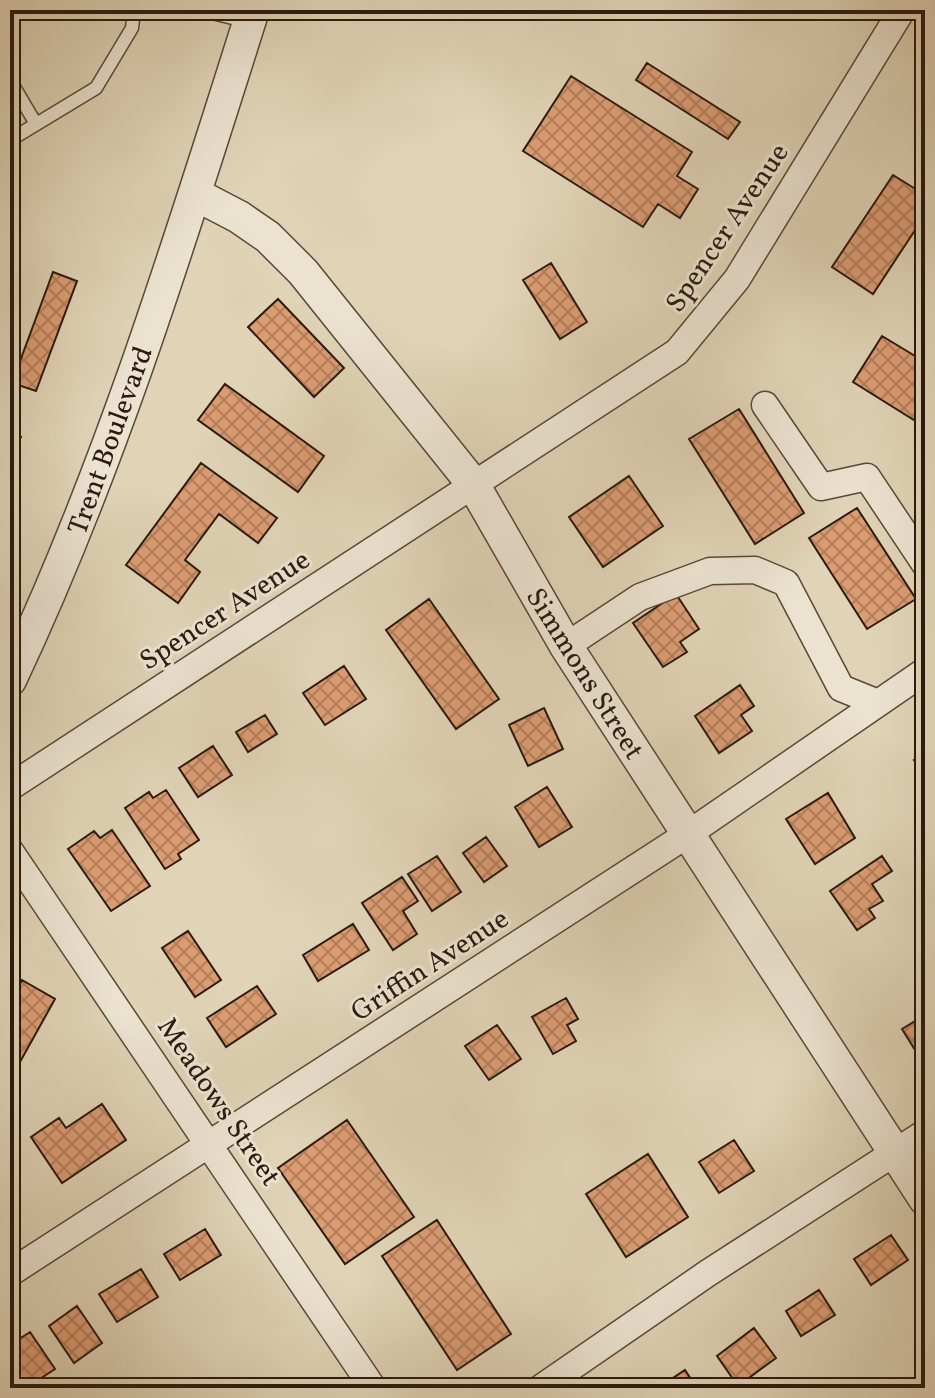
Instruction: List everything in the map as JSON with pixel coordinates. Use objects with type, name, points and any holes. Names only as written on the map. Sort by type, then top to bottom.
[{"type":"street","name":"Spencer Avenue","points":[[10,787],[677,352],[737,279],[902,10]]},
{"type":"street","name":"Trent Boulevard","points":[[10,680],[83,515],[195,194],[251,16]]},
{"type":"street","name":"Simmons Street","points":[[195,194],[258,230],[303,272],[473,484],[566,646],[925,1199]]},
{"type":"street","points":[[765,405],[821,487],[867,477],[925,564]]},
{"type":"street","name":"Spencer Avenue","points":[[10,767],[281,593],[431,490],[473,484]]},
{"type":"street","points":[[566,646],[640,597],[710,571],[755,570],[786,583],[841,688],[878,703]]},
{"type":"street","name":"Griffin Avenue","points":[[10,1273],[688,834],[925,671]]},
{"type":"street","name":"Meadows Street","points":[[10,851],[373,1388]]},
{"type":"street","points":[[541,1388],[708,1273],[925,1133]]},
{"type":"lane","points":[[10,140],[96,88],[132,28],[134,10]]},
{"type":"lane","points":[[200,10],[251,16]]},
{"type":"lane","points":[[10,80],[36,124]]},
{"type":"building","points":[[647,63],[740,122],[728,139],[636,80]]},
{"type":"building","points":[[571,76],[692,152],[677,176],[698,189],[680,218],[658,204],[643,227],[523,151]]},
{"type":"building","points":[[893,175],[925,195],[925,215],[873,294],[832,267]]},
{"type":"building","points":[[551,263],[587,322],[560,339],[523,280]]},
{"type":"building","points":[[53,272],[77,281],[36,391],[12,383]]},
{"type":"building","points":[[278,299],[344,368],[314,397],[248,327]]},
{"type":"building","points":[[882,336],[925,362],[925,427],[853,382]]},
{"type":"building","points":[[225,384],[324,456],[298,492],[198,420]]},
{"type":"building","points":[[739,409],[804,513],[755,544],[689,439]]},
{"type":"building","points":[[10,431],[21,437],[10,458]]},
{"type":"building","points":[[201,463],[277,518],[258,543],[219,514],[185,560],[200,572],[178,603],[126,565]]},
{"type":"building","points":[[629,476],[663,526],[603,567],[569,517]]},
{"type":"building","points":[[857,508],[916,599],[867,629],[809,538]]},
{"type":"building","points":[[676,594],[699,629],[680,642],[687,652],[663,667],[633,623]]},
{"type":"building","points":[[429,599],[499,699],[456,729],[386,630]]},
{"type":"building","points":[[344,666],[366,699],[325,725],[303,693]]},
{"type":"building","points":[[740,685],[754,706],[741,715],[752,731],[719,753],[695,716]]},
{"type":"building","points":[[544,708],[563,749],[528,766],[509,725]]},
{"type":"building","points":[[265,715],[277,734],[248,752],[236,732]]},
{"type":"building","points":[[213,746],[232,775],[198,797],[179,768]]},
{"type":"building","points":[[925,753],[925,777],[914,760]]},
{"type":"building","points":[[547,787],[572,827],[539,847],[515,807]]},
{"type":"building","points":[[166,790],[199,840],[178,854],[181,859],[165,869],[125,808],[149,792],[153,798]]},
{"type":"building","points":[[828,793],[855,838],[815,864],[786,819]]},
{"type":"building","points":[[112,830],[150,886],[111,911],[68,849],[94,831],[100,838]]},
{"type":"building","points":[[486,837],[507,866],[484,882],[463,853]]},
{"type":"building","points":[[437,856],[461,892],[432,911],[408,874]]},
{"type":"building","points":[[882,856],[892,871],[872,884],[883,901],[869,909],[875,918],[857,930],[830,891]]},
{"type":"building","points":[[402,877],[418,901],[403,911],[417,934],[393,950],[362,903]]},
{"type":"building","points":[[353,924],[369,950],[318,981],[303,955]]},
{"type":"building","points":[[188,931],[221,980],[195,997],[162,948]]},
{"type":"building","points":[[22,980],[55,999],[10,1080],[10,1001]]},
{"type":"building","points":[[257,986],[276,1014],[226,1047],[207,1018]]},
{"type":"building","points":[[566,998],[578,1019],[567,1025],[576,1041],[553,1054],[532,1017]]},
{"type":"building","points":[[925,1015],[925,1048],[917,1053],[902,1029]]},
{"type":"building","points":[[497,1025],[521,1059],[489,1080],[465,1046]]},
{"type":"building","points":[[102,1104],[126,1140],[62,1183],[31,1137],[59,1118],[66,1128]]},
{"type":"building","points":[[347,1120],[414,1217],[345,1264],[278,1168]]},
{"type":"building","points":[[734,1140],[754,1171],[719,1193],[699,1162]]},
{"type":"building","points":[[648,1154],[688,1217],[626,1257],[586,1194]]},
{"type":"building","points":[[437,1220],[511,1334],[457,1370],[382,1256]]},
{"type":"building","points":[[205,1229],[221,1255],[180,1280],[164,1254]]},
{"type":"building","points":[[891,1235],[908,1260],[871,1285],[854,1259]]},
{"type":"building","points":[[141,1269],[158,1297],[117,1322],[99,1294]]},
{"type":"building","points":[[819,1290],[835,1315],[801,1336],[786,1311]]},
{"type":"building","points":[[77,1306],[102,1343],[74,1363],[49,1326]]},
{"type":"building","points":[[754,1328],[776,1358],[738,1386],[717,1356]]},
{"type":"building","points":[[30,1332],[55,1369],[26,1388],[13,1388],[10,1345]]},
{"type":"building","points":[[685,1370],[697,1388],[658,1388]]}]
